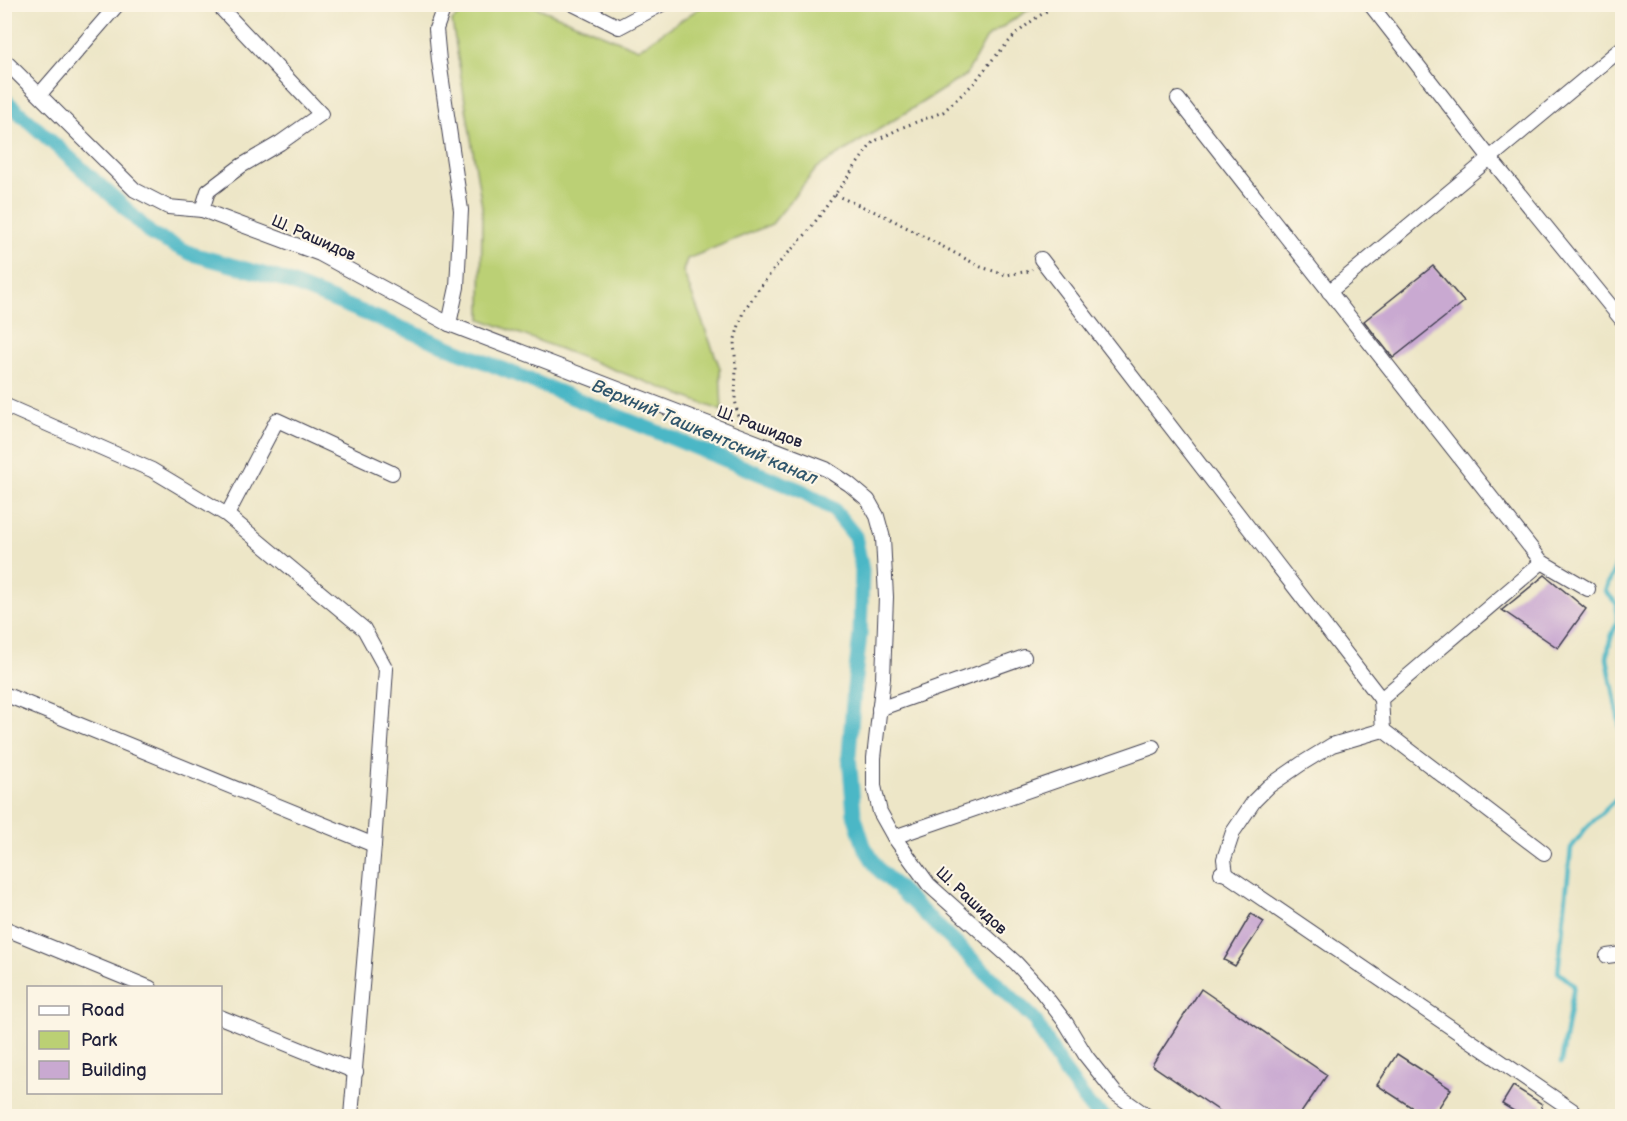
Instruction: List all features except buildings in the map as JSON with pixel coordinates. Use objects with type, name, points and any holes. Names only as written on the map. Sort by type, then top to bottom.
[{"type":"street","points":[[40,94],[118,4]]},
{"type":"street","points":[[202,210],[208,191],[241,166],[280,143],[321,114],[217,4]]},
{"type":"street","points":[[445,4],[436,29],[460,210],[457,287],[449,324]]},
{"type":"street","points":[[573,4],[619,27],[662,4]]},
{"type":"street","points":[[1370,4],[1490,159],[1623,320]]},
{"type":"street","points":[[1329,292],[1623,48]]},
{"type":"street","name":"Ш. Рашидов","points":[[4,60],[135,190],[168,207],[202,210],[320,254],[449,324],[826,469],[868,500],[877,516],[884,538],[886,597],[883,678],[874,758],[874,786],[880,812],[894,837],[929,885],[1016,963],[1066,1023],[1086,1056],[1116,1094],[1147,1116]]},
{"type":"street","points":[[1178,99],[1542,562],[1588,589]]},
{"type":"street","points":[[1041,259],[1381,699],[1383,730],[1544,853]]},
{"type":"street","points":[[4,405],[152,470],[227,515],[364,629],[386,669],[351,1116]]},
{"type":"street","points":[[227,515],[277,420],[392,473]]},
{"type":"street","points":[[1381,699],[1542,562]]},
{"type":"street","points":[[879,709],[1024,657]]},
{"type":"street","points":[[4,694],[374,845]]},
{"type":"street","points":[[1383,730],[1332,745],[1269,786],[1254,801],[1233,832],[1224,860],[1223,873],[1572,1110],[1575,1116]]},
{"type":"street","points":[[894,837],[1153,747]]},
{"type":"street","points":[[4,928],[148,986]]},
{"type":"street","points":[[1607,956],[1623,954]]},
{"type":"street","points":[[222,1018],[356,1072]]},
{"type":"path","points":[[740,436],[735,399],[734,342],[743,312],[778,264],[807,233],[873,142],[903,127],[943,112],[974,83],[1016,34],[1057,4]]},
{"type":"path","points":[[835,195],[886,217],[981,267],[998,273],[1006,275],[1030,271],[1041,259]]},
{"type":"green space","points":[[470,5],[531,5],[638,49],[704,5],[1036,5],[987,37],[966,75],[817,168],[772,224],[687,259],[683,271],[720,368],[722,411],[481,319],[482,207],[452,21]]},
{"type":"waterway","name":"Верхний Ташкентский канал","points":[[4,99],[151,234],[192,254],[281,279],[802,491],[833,509],[855,536],[862,570],[860,635],[849,755],[854,814],[864,846],[878,869],[1034,1019],[1060,1065],[1090,1107],[1103,1116]]},
{"type":"waterway","points":[[1622,551],[1605,591],[1617,604],[1617,622],[1610,640],[1607,658],[1622,737]]},
{"type":"waterway","points":[[1561,1063],[1574,985],[1558,972],[1571,848],[1586,828],[1622,793],[1622,789]]}]
